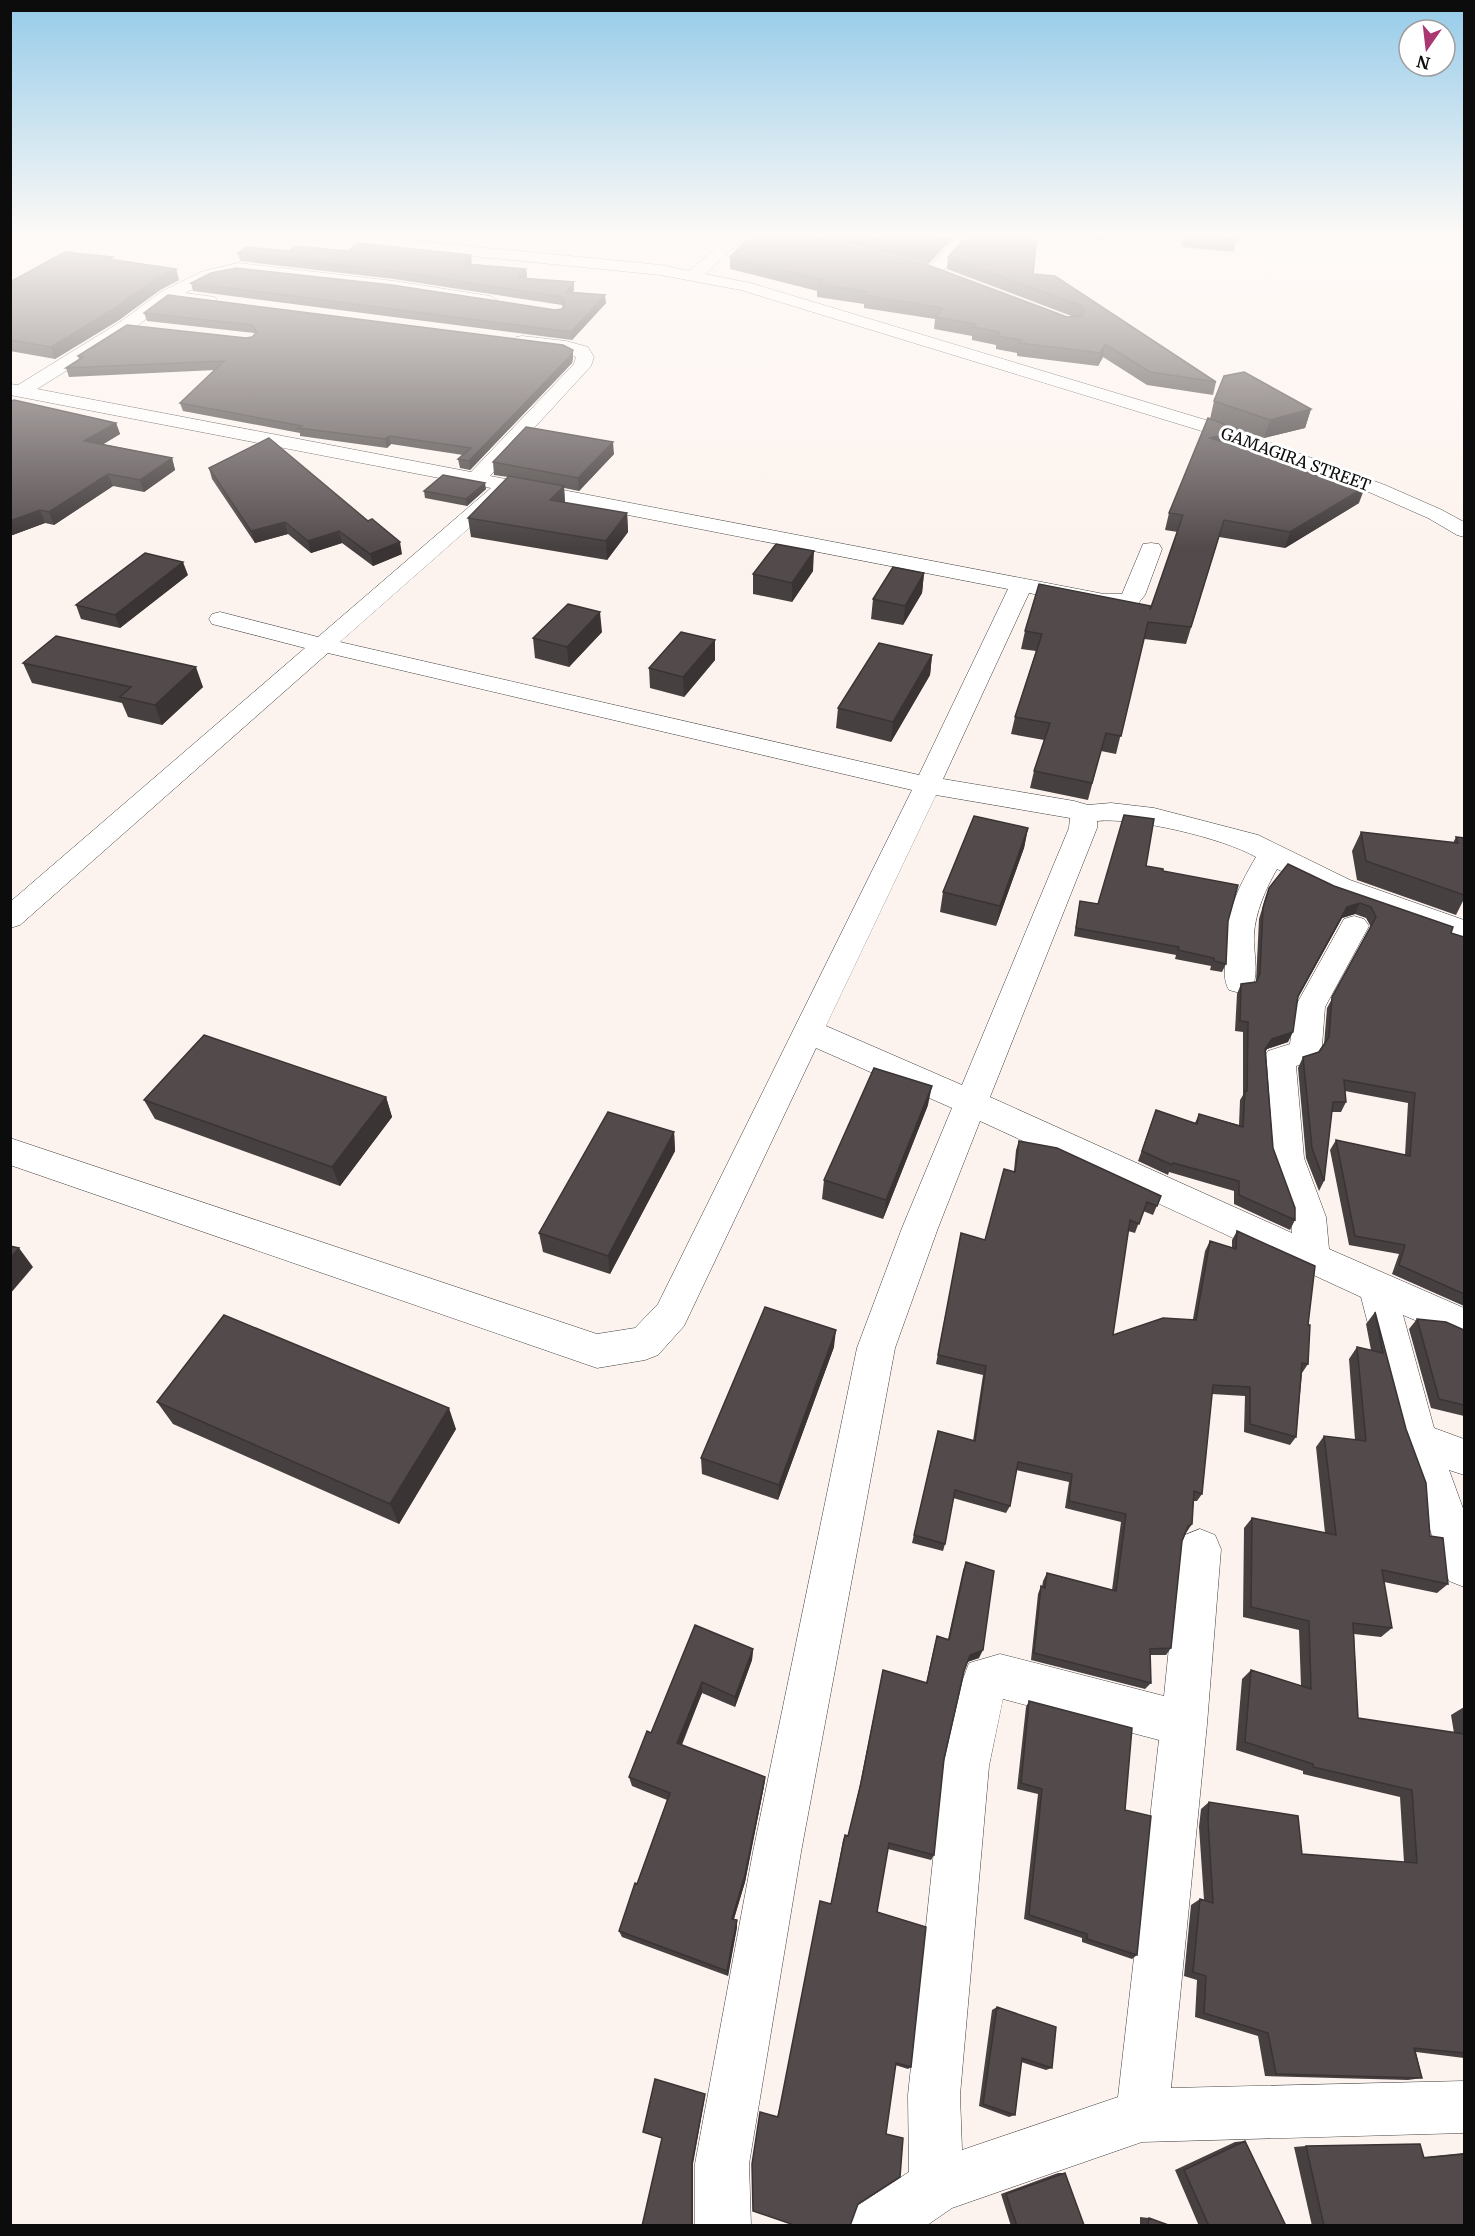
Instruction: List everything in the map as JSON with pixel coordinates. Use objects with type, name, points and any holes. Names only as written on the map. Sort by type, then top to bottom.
[{"type":"street","points":[[16,390],[103,339]]},
{"type":"street","points":[[476,479],[582,366],[585,357],[582,351],[566,346],[510,339]]},
{"type":"street","name":"GAMAGIRA STREET","points":[[923,339],[1212,428],[1378,489],[1435,514],[1464,531]]},
{"type":"street","points":[[16,390],[1104,601],[1128,601],[1134,595],[1151,549]]},
{"type":"street","points":[[10,918],[507,485]]},
{"type":"street","points":[[10,1151],[597,1351],[645,1343],[671,1315],[1022,584]]},
{"type":"street","points":[[220,619],[322,645],[927,785],[1074,809],[1084,814],[1111,811],[1154,817],[1248,841],[1340,887],[1464,931]]},
{"type":"street","points":[[723,2226],[722,2164],[777,1852],[876,1348],[920,1228],[1083,828],[1084,814]]},
{"type":"street","points":[[1240,982],[1239,932],[1252,888],[1271,854]]},
{"type":"street","points":[[1312,1258],[1309,1217],[1287,1158],[1279,1059],[1301,1053],[1306,1046],[1310,1007],[1354,926]]},
{"type":"street","points":[[807,1031],[973,1102],[1312,1258],[1464,1325]]},
{"type":"street","points":[[1377,1287],[1418,1440],[1464,1566]]},
{"type":"street","points":[[1418,1440],[1464,1457]]},
{"type":"street","points":[[1142,2115],[1184,1724],[1200,1549]]},
{"type":"street","points":[[936,2186],[934,2095],[966,1766],[985,1679],[1000,1676],[1184,1724]]},
{"type":"street","points":[[877,2226],[936,2186],[1142,2115],[1464,2107]]},
{"type":"building","points":[[10,339],[64,339],[51,347]]},
{"type":"building","points":[[104,339],[518,339],[563,345],[573,350],[571,355],[469,461],[458,459],[471,448],[389,436],[385,439],[298,428],[302,426],[180,403],[224,361],[66,368],[83,357],[78,356]]},
{"type":"building","points":[[1017,339],[1151,339],[1216,382],[1150,372],[1105,344],[1100,353],[1019,343],[1021,340]]},
{"type":"building","points":[[1244,372],[1311,409],[1270,420],[1214,401],[1224,376]]},
{"type":"building","points":[[14,400],[116,423],[84,441],[172,458],[140,480],[108,474],[49,512],[40,510],[10,521],[10,402]]},
{"type":"building","points":[[1208,418],[1240,430],[1210,438],[1365,487],[1290,532],[1224,520],[1191,627],[1148,622],[1121,736],[1106,733],[1092,783],[1034,771],[1050,723],[1015,717],[1042,634],[1025,631],[1039,584],[1151,606],[1150,610],[1183,515],[1169,513]]},
{"type":"building","points":[[526,427],[613,442],[578,478],[493,462]]},
{"type":"building","points":[[269,438],[368,521],[372,519],[400,542],[370,554],[339,531],[308,541],[285,522],[251,531],[209,468]]},
{"type":"building","points":[[443,475],[485,483],[466,499],[424,491]]},
{"type":"building","points":[[509,476],[564,486],[550,500],[627,513],[606,541],[468,518]]},
{"type":"building","points":[[776,544],[814,551],[792,583],[753,574]]},
{"type":"building","points":[[145,553],[183,562],[115,615],[76,605]]},
{"type":"building","points":[[893,567],[924,573],[905,606],[873,599]]},
{"type":"building","points":[[568,604],[600,612],[567,647],[533,638]]},
{"type":"building","points":[[681,632],[715,640],[683,677],[649,668]]},
{"type":"building","points":[[56,636],[196,667],[155,705],[120,697],[131,687],[23,663]]},
{"type":"building","points":[[879,643],[932,655],[893,722],[838,708]]},
{"type":"building","points":[[1124,815],[1154,819],[1146,866],[1238,885],[1228,921],[1226,964],[1214,961],[1214,958],[1178,950],[1179,947],[1076,928],[1080,901],[1098,904]]},
{"type":"building","points":[[974,816],[1028,828],[1000,906],[943,892]]},
{"type":"building","points":[[1361,832],[1458,843],[1456,837],[1464,838],[1464,895],[1366,861]]},
{"type":"building","points":[[1288,864],[1334,886],[1453,927],[1451,933],[1464,937],[1464,1294],[1399,1265],[1405,1245],[1355,1236],[1336,1140],[1410,1156],[1415,1093],[1344,1080],[1346,1102],[1333,1102],[1324,1181],[1312,1148],[1303,1057],[1319,1052],[1329,1037],[1332,997],[1376,917],[1371,907],[1360,903],[1347,907],[1298,996],[1293,1032],[1272,1039],[1265,1049],[1273,1148],[1295,1208],[1295,1220],[1239,1195],[1239,1181],[1173,1163],[1172,1165],[1142,1151],[1156,1110],[1197,1124],[1199,1114],[1243,1127],[1245,1090],[1247,1091],[1248,1022],[1240,1021],[1241,984],[1256,982],[1260,974],[1263,908],[1269,888]]},
{"type":"building","points":[[204,1035],[386,1097],[332,1167],[144,1100]]},
{"type":"building","points":[[874,1068],[932,1086],[886,1200],[824,1180]]},
{"type":"building","points":[[608,1112],[674,1132],[608,1256],[539,1233]]},
{"type":"building","points":[[1019,1141],[1057,1148],[1161,1196],[1157,1206],[1147,1202],[1139,1224],[1130,1220],[1113,1335],[1163,1318],[1196,1320],[1210,1241],[1236,1249],[1237,1231],[1315,1266],[1308,1325],[1310,1325],[1308,1364],[1302,1363],[1296,1437],[1250,1424],[1250,1387],[1213,1385],[1202,1494],[1194,1491],[1192,1524],[1188,1526],[1182,1541],[1171,1648],[1150,1649],[1151,1683],[1034,1653],[1041,1586],[1045,1588],[1047,1573],[1116,1591],[1126,1514],[1069,1501],[1072,1474],[1018,1462],[1010,1506],[955,1490],[945,1544],[914,1535],[938,1431],[975,1441],[986,1366],[938,1355],[961,1233],[985,1240],[1004,1169],[1015,1172]]},
{"type":"building","points":[[10,1246],[19,1248],[10,1258]]},
{"type":"building","points":[[765,1307],[836,1330],[779,1485],[701,1458]]},
{"type":"building","points":[[1375,1312],[1406,1429],[1426,1483],[1430,1536],[1443,1538],[1448,1584],[1382,1570],[1392,1628],[1353,1623],[1358,1718],[1464,1734],[1464,2053],[1414,2048],[1422,2078],[1276,2074],[1268,2033],[1204,2013],[1206,1976],[1193,1972],[1200,1899],[1213,1903],[1209,1802],[1298,1816],[1302,1854],[1417,1863],[1412,1790],[1313,1767],[1313,1764],[1245,1742],[1251,1670],[1311,1689],[1309,1621],[1251,1607],[1252,1518],[1336,1535],[1324,1436],[1366,1441],[1357,1347],[1383,1353]]},
{"type":"building","points":[[224,1315],[449,1408],[390,1504],[157,1402]]},
{"type":"building","points":[[1417,1319],[1446,1322],[1464,1330],[1464,1405],[1439,1399]]},
{"type":"building","points":[[966,1562],[994,1571],[983,1650],[970,1655],[964,1671],[944,1759],[934,1855],[889,1843],[877,1912],[926,1927],[911,2067],[896,2063],[886,2134],[903,2138],[900,2177],[858,2204],[850,2226],[797,2226],[753,2211],[752,2164],[760,2112],[778,2117],[820,1901],[831,1904],[845,1835],[848,1836],[861,1783],[883,1670],[927,1683],[937,1636],[949,1640]]},
{"type":"building","points":[[695,1625],[753,1649],[735,1697],[702,1682],[677,1743],[765,1777],[745,1875],[732,1919],[737,1920],[727,1971],[619,1931],[670,1793],[629,1777],[647,1731],[651,1733]]},
{"type":"building","points":[[1029,1701],[1132,1728],[1125,1810],[1151,1816],[1137,1955],[1087,1939],[1087,1934],[1029,1915],[1042,1789],[1021,1783]]},
{"type":"building","points":[[997,2007],[1056,2027],[1052,2068],[1022,2058],[1015,2115],[983,2104]]},
{"type":"building","points":[[655,2079],[705,2094],[692,2163],[692,2226],[642,2226],[662,2138],[643,2132]]},
{"type":"building","points":[[1245,2141],[1286,2226],[1209,2226],[1184,2170]]},
{"type":"building","points":[[1420,2144],[1424,2158],[1464,2154],[1464,2226],[1324,2226],[1306,2146]]},
{"type":"building","points":[[1065,2173],[1084,2225],[1017,2226],[1006,2194]]},
{"type":"building","points":[[1149,2218],[1171,2226],[1148,2226]]}]
